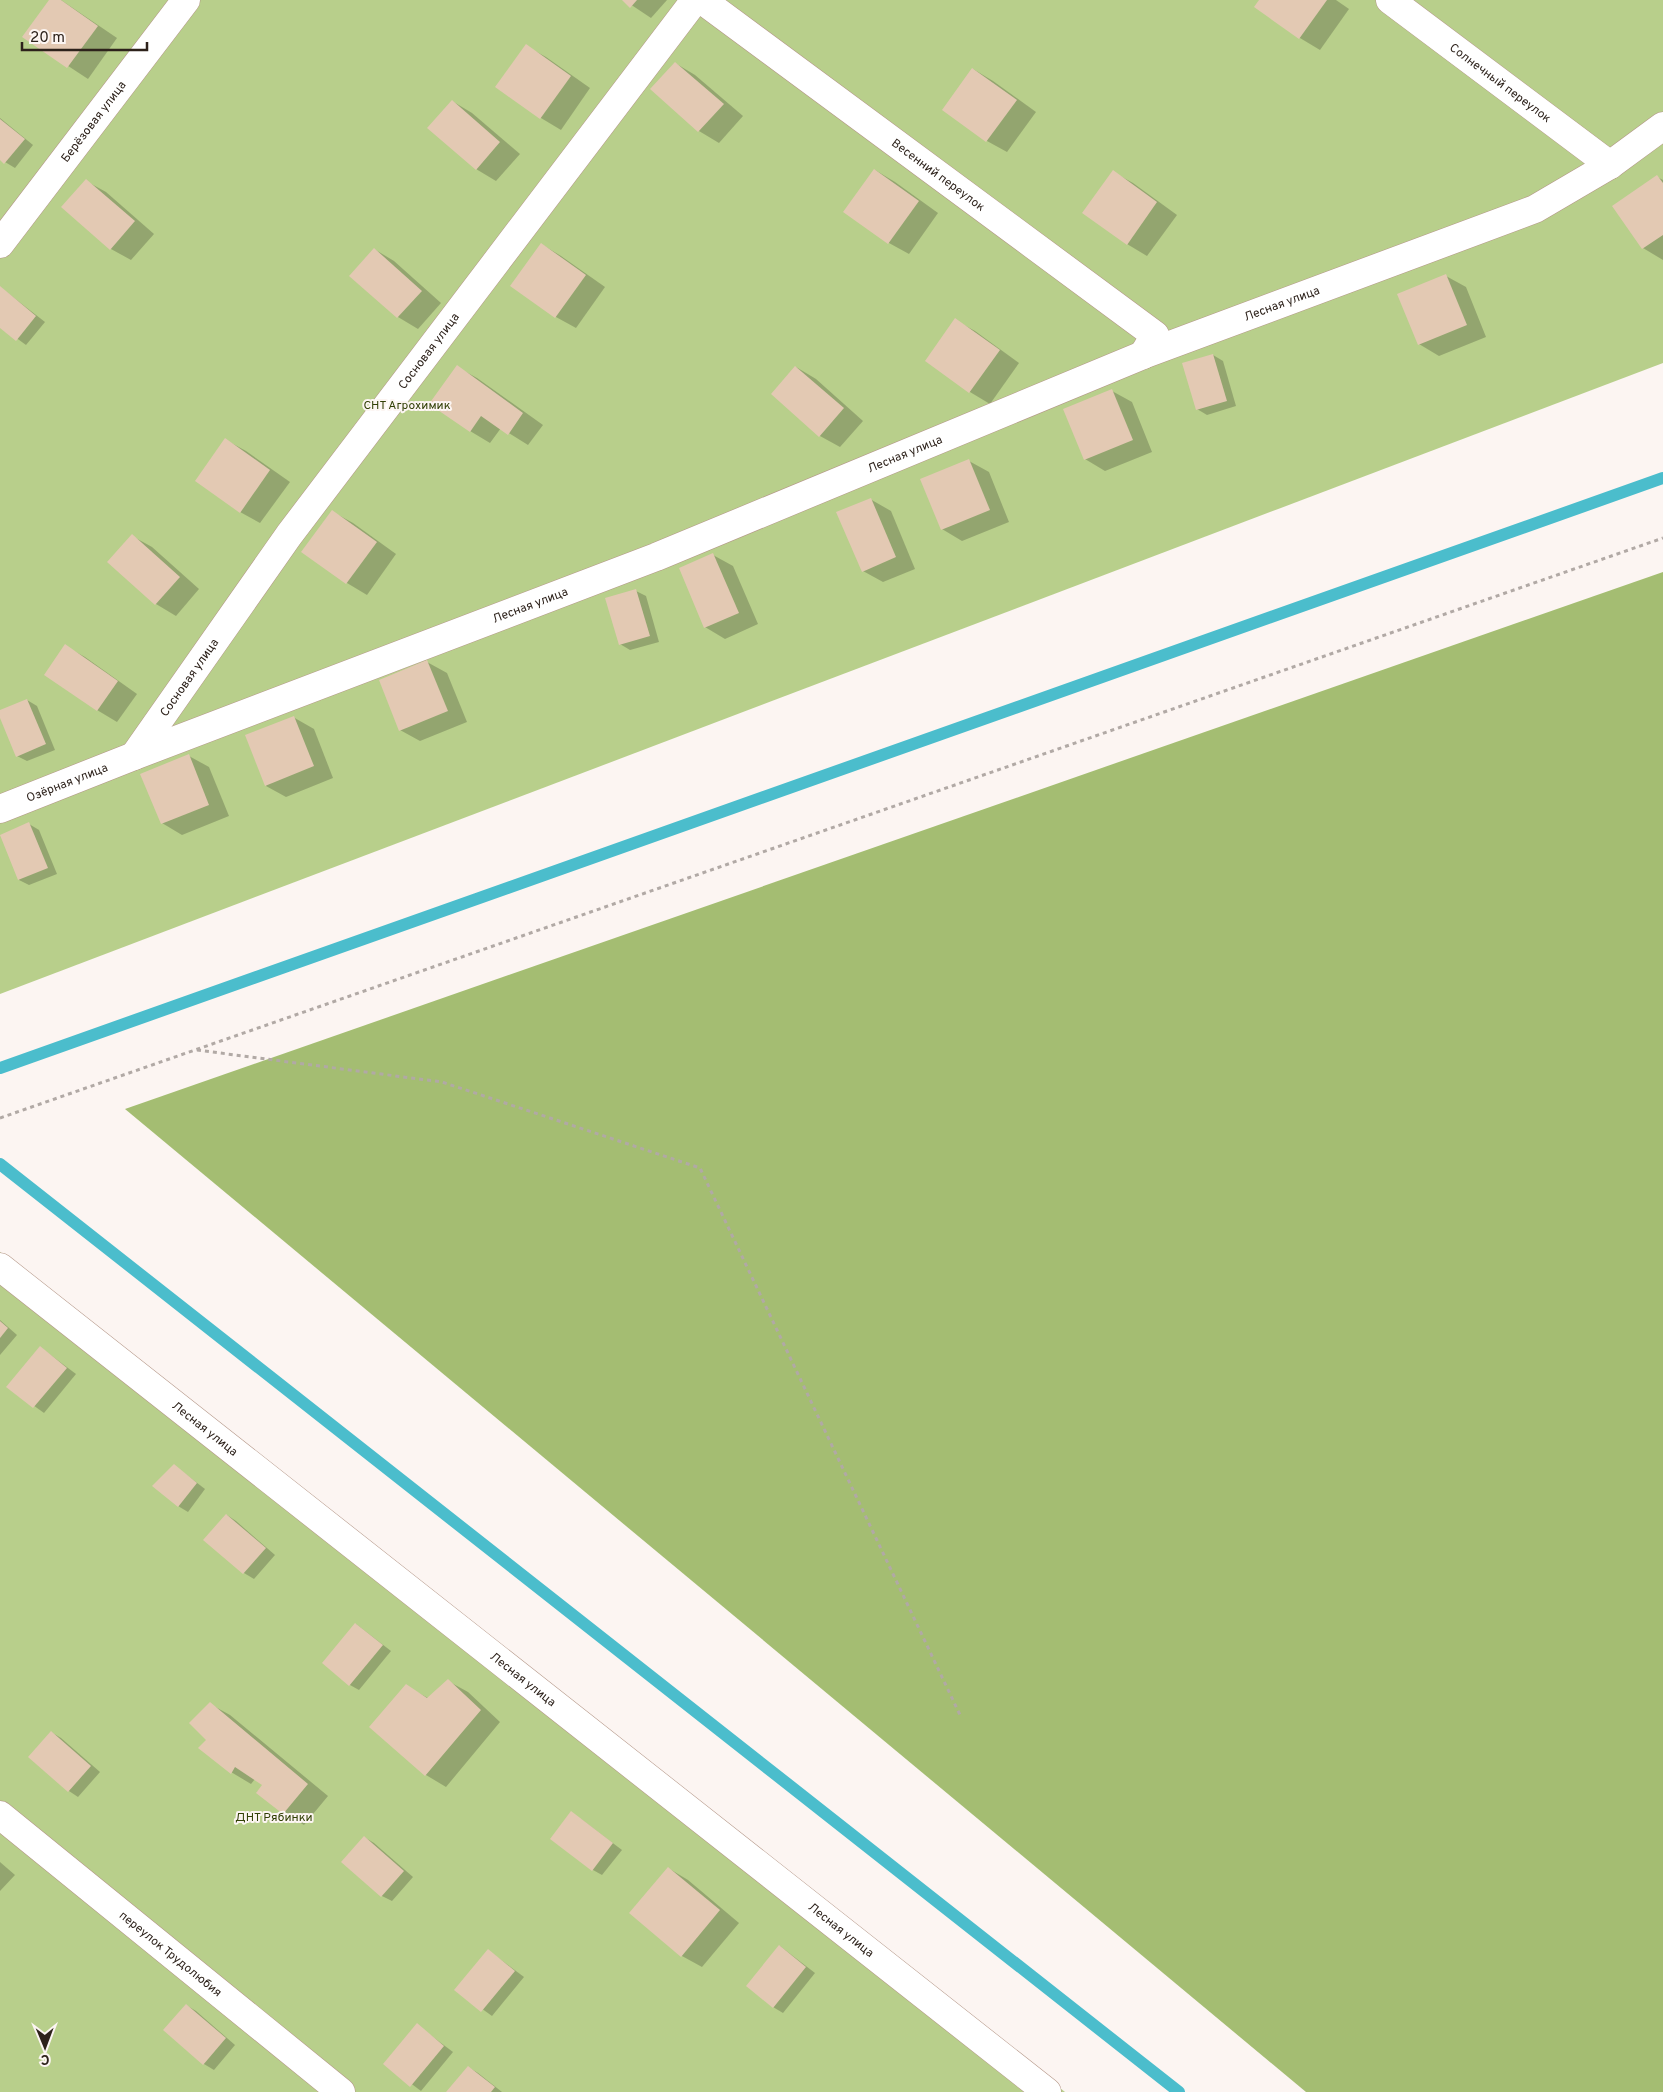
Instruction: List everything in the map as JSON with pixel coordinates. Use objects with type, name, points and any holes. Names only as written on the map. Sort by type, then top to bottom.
[{"type":"street","name":"Берёзовая улица","points":[[0,244],[186,0]]},
{"type":"street","name":"Сосновая улица","points":[[134,756],[289,535],[695,0]]},
{"type":"street","name":"Весенний переулок","points":[[702,0],[1155,335],[1143,355]]},
{"type":"street","name":"Солнечный переулок","points":[[1390,0],[1610,165]]},
{"type":"street","name":"Лесная улица","points":[[134,756],[656,557],[1143,355],[1535,209],[1610,165],[1663,126]]},
{"type":"street","name":"Озёрная улица","points":[[0,810],[134,756]]},
{"type":"street","name":"Лесная улица","points":[[0,1267],[1047,2092]]},
{"type":"street","name":"переулок Трудолюбия","points":[[0,1815],[341,2092]]},
{"type":"path","points":[[0,1118],[1663,538]]},
{"type":"path","points":[[196,1050],[442,1082],[700,1168],[961,1717]]},
{"type":"green space","name":"СНТ Агрохимик","points":[[0,0],[1663,0],[1663,363],[0,994]]},
{"type":"green space","points":[[1663,572],[1663,2092],[1306,2092],[125,1109]]},
{"type":"green space","name":"ДНТ Рябинки","points":[[0,1252],[1065,2092],[0,2092]]},
{"type":"building","points":[[49,0],[61,0],[98,26],[67,68],[22,37]]},
{"type":"building","points":[[622,0],[637,0],[630,8]]},
{"type":"building","points":[[1259,0],[1327,0],[1299,39],[1254,7]]},
{"type":"building","points":[[526,44],[571,76],[540,119],[495,87]]},
{"type":"building","points":[[675,62],[724,104],[698,132],[650,89]]},
{"type":"building","points":[[972,68],[1017,100],[986,142],[942,110]]},
{"type":"building","points":[[452,100],[500,142],[476,170],[427,128]]},
{"type":"building","points":[[0,119],[25,139],[4,164],[0,160]]},
{"type":"building","points":[[874,169],[919,201],[888,244],[843,212]]},
{"type":"building","points":[[1113,170],[1157,202],[1127,245],[1082,213]]},
{"type":"building","points":[[1657,175],[1663,183],[1663,235],[1642,249],[1612,206]]},
{"type":"building","points":[[86,179],[135,221],[110,250],[61,207]]},
{"type":"building","points":[[541,243],[586,275],[555,318],[510,286]]},
{"type":"building","points":[[374,248],[422,291],[397,318],[349,276]]},
{"type":"building","points":[[1446,274],[1467,325],[1418,345],[1397,294]]},
{"type":"building","points":[[0,286],[36,316],[16,341],[0,328]]},
{"type":"building","points":[[955,318],[1000,350],[969,393],[925,361]]},
{"type":"building","points":[[1213,354],[1227,401],[1196,410],[1182,363]]},
{"type":"building","points":[[457,365],[523,413],[508,435],[481,416],[470,432],[429,404]]},
{"type":"building","points":[[795,366],[844,408],[819,437],[771,394]]},
{"type":"building","points":[[1112,389],[1133,440],[1084,460],[1063,409]]},
{"type":"building","points":[[225,438],[270,470],[240,513],[195,481]]},
{"type":"building","points":[[969,459],[990,510],[941,530],[920,479]]},
{"type":"building","points":[[871,498],[896,557],[862,572],[836,512]]},
{"type":"building","points":[[332,510],[377,542],[346,584],[301,552]]},
{"type":"building","points":[[132,534],[180,577],[155,605],[107,562]]},
{"type":"building","points":[[713,553],[739,613],[704,628],[679,568]]},
{"type":"building","points":[[636,589],[650,636],[619,645],[605,598]]},
{"type":"building","points":[[65,644],[118,681],[97,711],[44,675]]},
{"type":"building","points":[[427,660],[448,711],[399,731],[379,680]]},
{"type":"building","points":[[27,699],[46,744],[16,757],[0,718],[0,710]]},
{"type":"building","points":[[294,716],[314,766],[265,786],[245,735]]},
{"type":"building","points":[[189,754],[209,805],[161,824],[140,774]]},
{"type":"building","points":[[29,822],[48,868],[18,880],[0,835]]},
{"type":"building","points":[[0,1321],[8,1328],[0,1338]]},
{"type":"building","points":[[40,1346],[67,1368],[33,1408],[6,1387]]},
{"type":"building","points":[[174,1464],[197,1483],[178,1507],[152,1486]]},
{"type":"building","points":[[226,1514],[266,1548],[243,1574],[203,1540]]},
{"type":"building","points":[[355,1623],[383,1645],[349,1686],[322,1663]]},
{"type":"building","points":[[448,1679],[481,1710],[425,1776],[369,1727],[406,1684],[427,1698]]},
{"type":"building","points":[[210,1702],[308,1784],[283,1814],[256,1793],[262,1785],[235,1767],[231,1774],[198,1748],[206,1740],[189,1723]]},
{"type":"building","points":[[51,1731],[91,1766],[68,1792],[28,1757]]},
{"type":"building","points":[[571,1811],[613,1843],[592,1871],[550,1839]]},
{"type":"building","points":[[364,1836],[404,1871],[381,1897],[341,1862]]},
{"type":"building","points":[[668,1867],[720,1910],[681,1957],[629,1913]]},
{"type":"building","points":[[779,1945],[806,1967],[773,2008],[746,1986]]},
{"type":"building","points":[[488,1949],[515,1971],[481,2012],[454,1990]]},
{"type":"building","points":[[186,2004],[226,2038],[203,2065],[163,2030]]},
{"type":"building","points":[[417,2023],[444,2046],[410,2087],[383,2064]]},
{"type":"building","points":[[468,2066],[495,2087],[491,2092],[446,2092]]},
{"type":"waterway","points":[[0,1068],[1663,478]]},
{"type":"waterway","points":[[0,1164],[1179,2092]]}]
